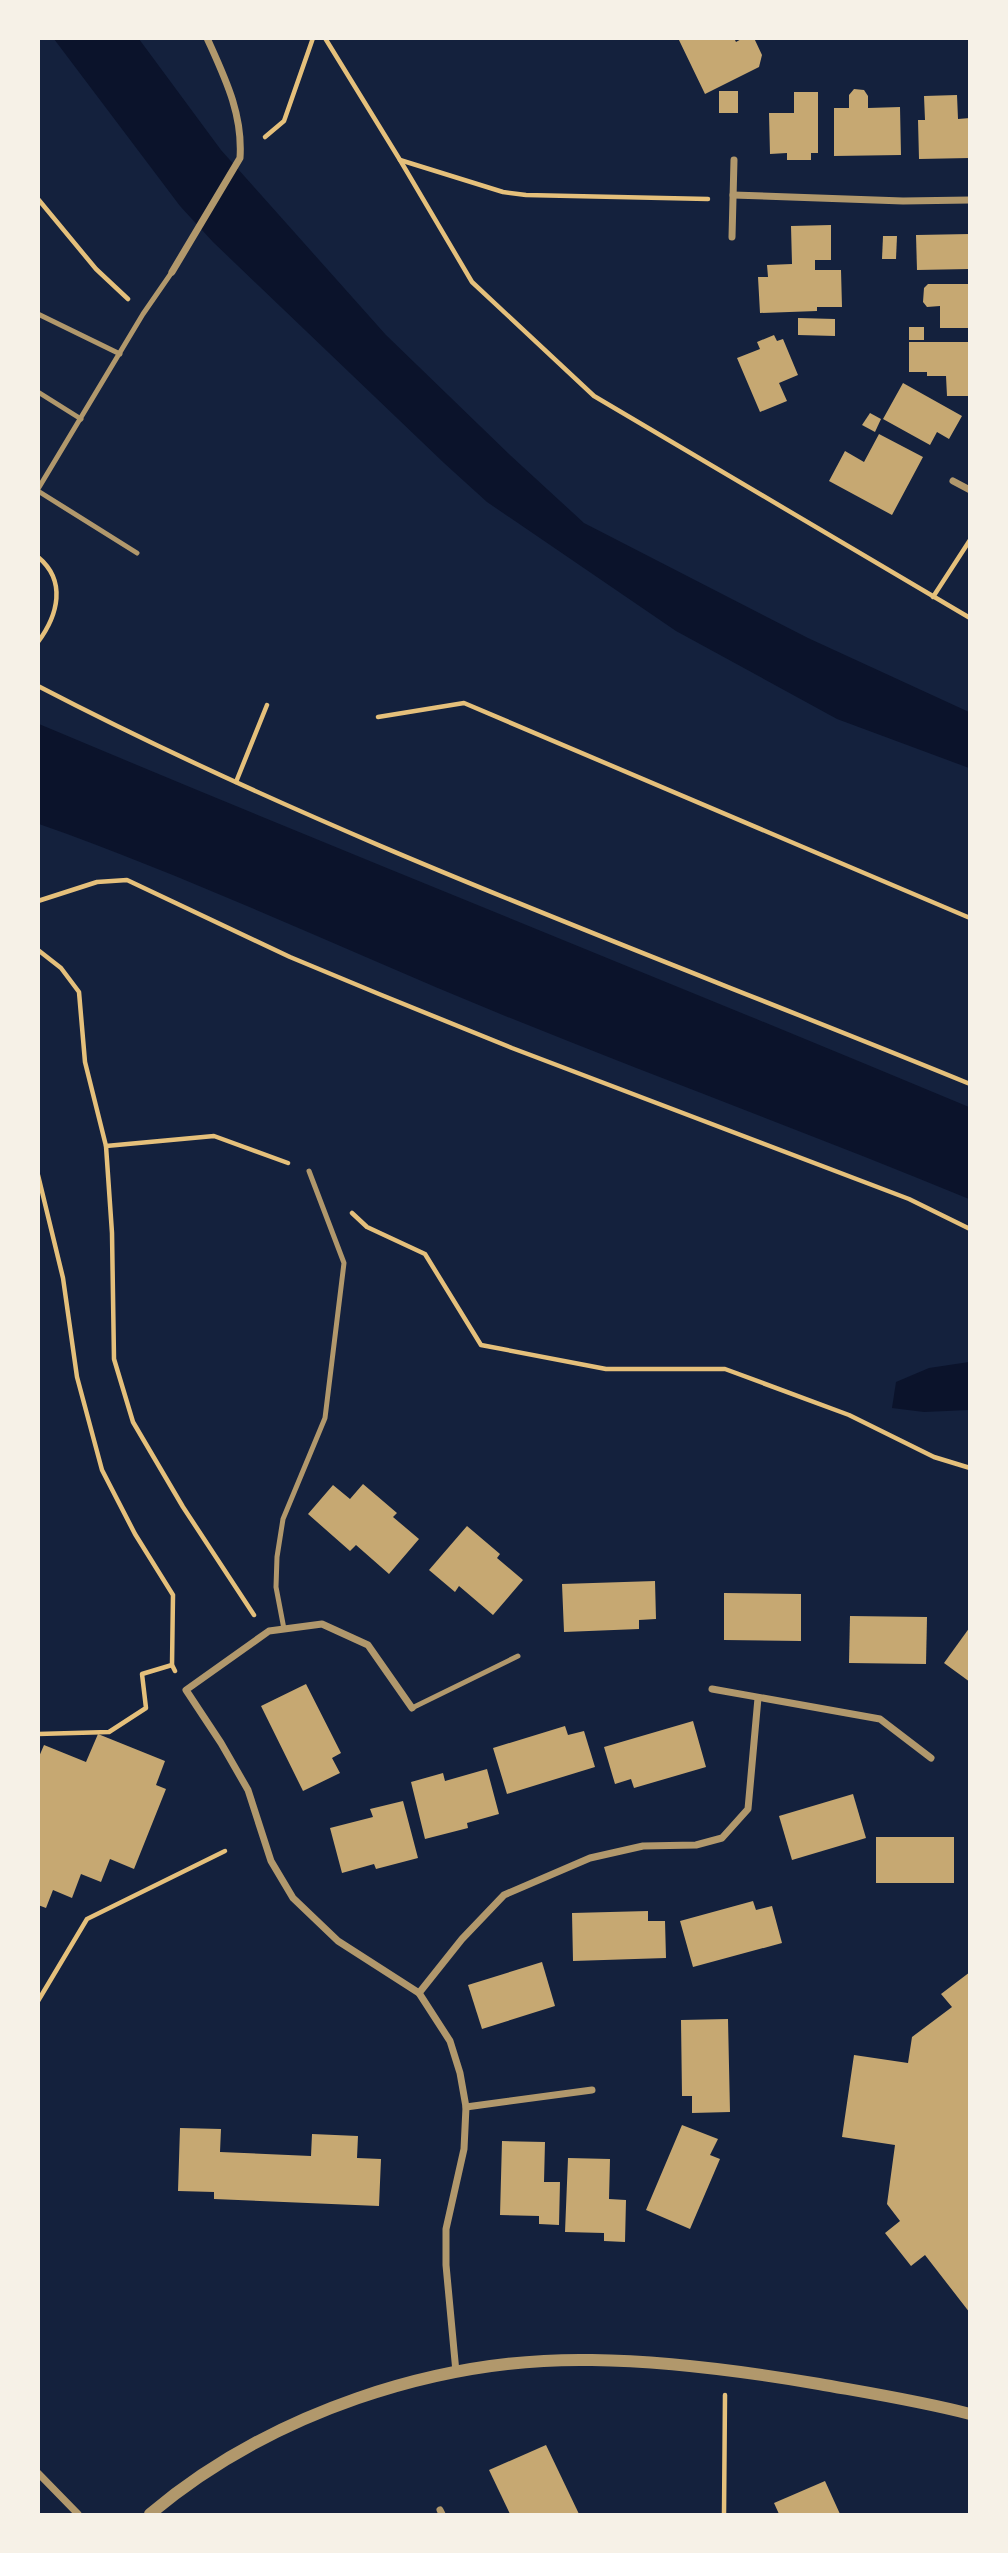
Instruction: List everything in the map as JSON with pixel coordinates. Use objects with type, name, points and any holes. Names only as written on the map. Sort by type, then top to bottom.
[{"type":"street","points":[[172,272],[240,158],[238,114],[207,38]]},
{"type":"street","points":[[732,237],[734,160]]},
{"type":"street","points":[[733,197],[970,200]]},
{"type":"street","points":[[953,481],[970,489]]},
{"type":"street","points":[[412,1708],[368,1645],[322,1624],[269,1631],[186,1690],[248,1790],[271,1861],[293,1898],[338,1941],[419,1993],[450,2041],[460,2073],[466,2107],[464,2149],[446,2229],[446,2265],[456,2372]]},
{"type":"street","points":[[712,1689],[880,1719],[931,1758]]},
{"type":"street","points":[[419,1993],[462,1939],[504,1895],[590,1858],[643,1846],[696,1845],[722,1838],[748,1809],[758,1698]]},
{"type":"street","points":[[466,2107],[592,2090]]},
{"type":"street","points":[[150,2515],[169,2499],[253,2443],[289,2426],[381,2390],[456,2372],[521,2364],[589,2360],[653,2362],[726,2369],[922,2402],[970,2414]]},
{"type":"street","points":[[38,2473],[78,2515]]},
{"type":"lane","points":[[137,553],[38,490],[143,314],[172,272]]},
{"type":"lane","points":[[38,314],[120,354]]},
{"type":"lane","points":[[38,392],[81,419]]},
{"type":"lane","points":[[284,1629],[276,1587],[283,1519],[325,1418],[344,1263],[309,1171]]},
{"type":"lane","points":[[412,1708],[518,1656]]},
{"type":"path","points":[[240,158],[284,121],[313,38]]},
{"type":"path","points":[[325,38],[472,282],[594,396],[970,618]]},
{"type":"path","points":[[400,160],[503,192],[526,195],[733,197]]},
{"type":"path","points":[[38,199],[96,268],[143,314]]},
{"type":"path","points":[[933,597],[970,540]]},
{"type":"path","points":[[38,557],[55,577],[58,596],[54,614],[38,642]]},
{"type":"path","points":[[38,686],[236,782],[482,888],[970,1084]]},
{"type":"path","points":[[378,717],[464,703],[970,918]]},
{"type":"path","points":[[236,782],[267,705]]},
{"type":"path","points":[[38,901],[97,882],[127,880],[290,957],[379,994],[512,1048],[909,1199],[970,1229]]},
{"type":"path","points":[[38,950],[61,968],[79,992],[85,1062],[106,1146],[112,1233],[114,1359],[133,1422],[247,1608],[269,1631]]},
{"type":"path","points":[[106,1146],[214,1136],[309,1171]]},
{"type":"path","points":[[38,1175],[63,1278],[77,1377],[102,1470],[135,1534],[173,1595],[172,1665],[186,1690]]},
{"type":"path","points":[[348,1208],[367,1227],[425,1254],[481,1345],[606,1369],[725,1369],[849,1415],[934,1457],[970,1468]]},
{"type":"path","points":[[38,1734],[109,1732],[146,1708],[142,1674],[172,1665]]},
{"type":"path","points":[[38,2001],[87,1919],[225,1851]]},
{"type":"path","points":[[724,2515],[726,2369]]},
{"type":"water","points":[[54,39],[139,39],[221,150],[386,335],[584,523],[808,638],[969,712],[969,768],[837,719],[676,631],[487,502],[213,242],[180,206]]},
{"type":"water","points":[[39,724],[969,1107],[969,1199],[557,1037],[212,891],[39,824]]},
{"type":"water","points":[[969,1362],[969,1410],[924,1412],[892,1408],[896,1382],[929,1368]]},
{"type":"building","points":[[678,38],[734,38],[736,42],[743,38],[754,38],[762,55],[759,67],[705,94]]},
{"type":"building","points":[[854,89],[864,90],[868,96],[868,108],[900,107],[901,155],[834,156],[834,108],[849,108],[849,95]]},
{"type":"building","points":[[719,91],[738,91],[738,113],[719,113]]},
{"type":"building","points":[[794,92],[818,92],[818,153],[811,153],[811,160],[787,160],[787,153],[770,154],[769,113],[794,113]]},
{"type":"building","points":[[957,95],[958,119],[970,118],[970,158],[919,159],[918,120],[925,120],[924,96]]},
{"type":"building","points":[[831,225],[831,260],[815,260],[815,270],[841,270],[842,307],[817,307],[817,311],[760,313],[758,277],[768,277],[767,265],[792,264],[791,226]]},
{"type":"building","points":[[970,234],[970,269],[917,270],[916,235]]},
{"type":"building","points":[[883,236],[897,236],[896,259],[882,259]]},
{"type":"building","points":[[928,284],[970,284],[970,328],[940,328],[940,306],[927,307],[923,302],[924,288]]},
{"type":"building","points":[[798,318],[835,319],[835,336],[798,335]]},
{"type":"building","points":[[909,327],[924,327],[924,340],[909,340]]},
{"type":"building","points":[[774,335],[777,341],[783,339],[798,375],[779,383],[787,401],[760,412],[737,358],[760,349],[757,342]]},
{"type":"building","points":[[909,342],[970,342],[970,396],[947,396],[946,376],[909,372]]},
{"type":"building","points":[[903,383],[962,416],[949,439],[937,432],[930,445],[883,419]]},
{"type":"building","points":[[870,413],[881,419],[875,432],[862,425]]},
{"type":"building","points":[[879,434],[923,457],[892,515],[829,481],[845,451],[864,462]]},
{"type":"building","points":[[363,1484],[397,1513],[393,1517],[419,1539],[389,1574],[356,1545],[350,1551],[308,1514],[333,1485],[350,1499]]},
{"type":"building","points":[[467,1526],[500,1554],[497,1558],[523,1580],[493,1615],[459,1586],[455,1592],[429,1570]]},
{"type":"building","points":[[655,1581],[656,1619],[639,1620],[639,1629],[564,1632],[562,1584]]},
{"type":"building","points":[[724,1593],[801,1594],[801,1641],[724,1640]]},
{"type":"building","points":[[850,1616],[927,1617],[926,1664],[849,1663]]},
{"type":"building","points":[[970,1627],[970,1682],[944,1663]]},
{"type":"building","points":[[306,1684],[341,1753],[332,1758],[340,1773],[303,1791],[261,1706]]},
{"type":"building","points":[[693,1721],[706,1767],[634,1788],[631,1779],[615,1784],[604,1747]]},
{"type":"building","points":[[565,1726],[568,1735],[584,1731],[595,1767],[507,1794],[493,1748]]},
{"type":"building","points":[[98,1734],[165,1761],[156,1785],[166,1789],[134,1869],[110,1859],[101,1882],[81,1874],[72,1898],[53,1890],[46,1908],[38,1905],[38,1759],[44,1745],[86,1762]]},
{"type":"building","points":[[487,1769],[499,1814],[467,1823],[468,1828],[425,1839],[411,1782],[443,1773],[445,1781]]},
{"type":"building","points":[[853,1794],[866,1838],[792,1860],[779,1816]]},
{"type":"building","points":[[403,1801],[418,1858],[376,1869],[374,1864],[342,1873],[330,1828],[373,1817],[370,1809]]},
{"type":"building","points":[[876,1837],[954,1837],[954,1883],[876,1883]]},
{"type":"building","points":[[753,1901],[756,1910],[772,1906],[782,1943],[693,1967],[680,1921]]},
{"type":"building","points":[[648,1911],[648,1921],[665,1921],[666,1958],[573,1961],[572,1913]]},
{"type":"building","points":[[542,1962],[555,2006],[482,2029],[468,1985]]},
{"type":"building","points":[[970,1972],[970,2313],[925,2255],[911,2266],[885,2233],[900,2221],[887,2204],[895,2145],[842,2137],[854,2055],[908,2063],[912,2037],[952,2007],[941,1994]]},
{"type":"building","points":[[728,2019],[730,2112],[692,2113],[692,2096],[682,2096],[681,2020]]},
{"type":"building","points":[[682,2125],[718,2139],[710,2155],[720,2159],[690,2229],[646,2210]]},
{"type":"building","points":[[180,2128],[221,2129],[220,2152],[311,2156],[312,2134],[358,2136],[357,2158],[381,2159],[379,2206],[214,2199],[214,2192],[178,2191]]},
{"type":"building","points":[[502,2141],[545,2142],[544,2182],[560,2182],[559,2225],[539,2224],[539,2216],[500,2215]]},
{"type":"building","points":[[568,2158],[610,2159],[609,2199],[626,2200],[625,2242],[604,2241],[604,2233],[565,2232]]},
{"type":"building","points":[[546,2445],[579,2514],[510,2514],[489,2470]]},
{"type":"building","points":[[825,2481],[840,2514],[779,2514],[774,2503]]}]
